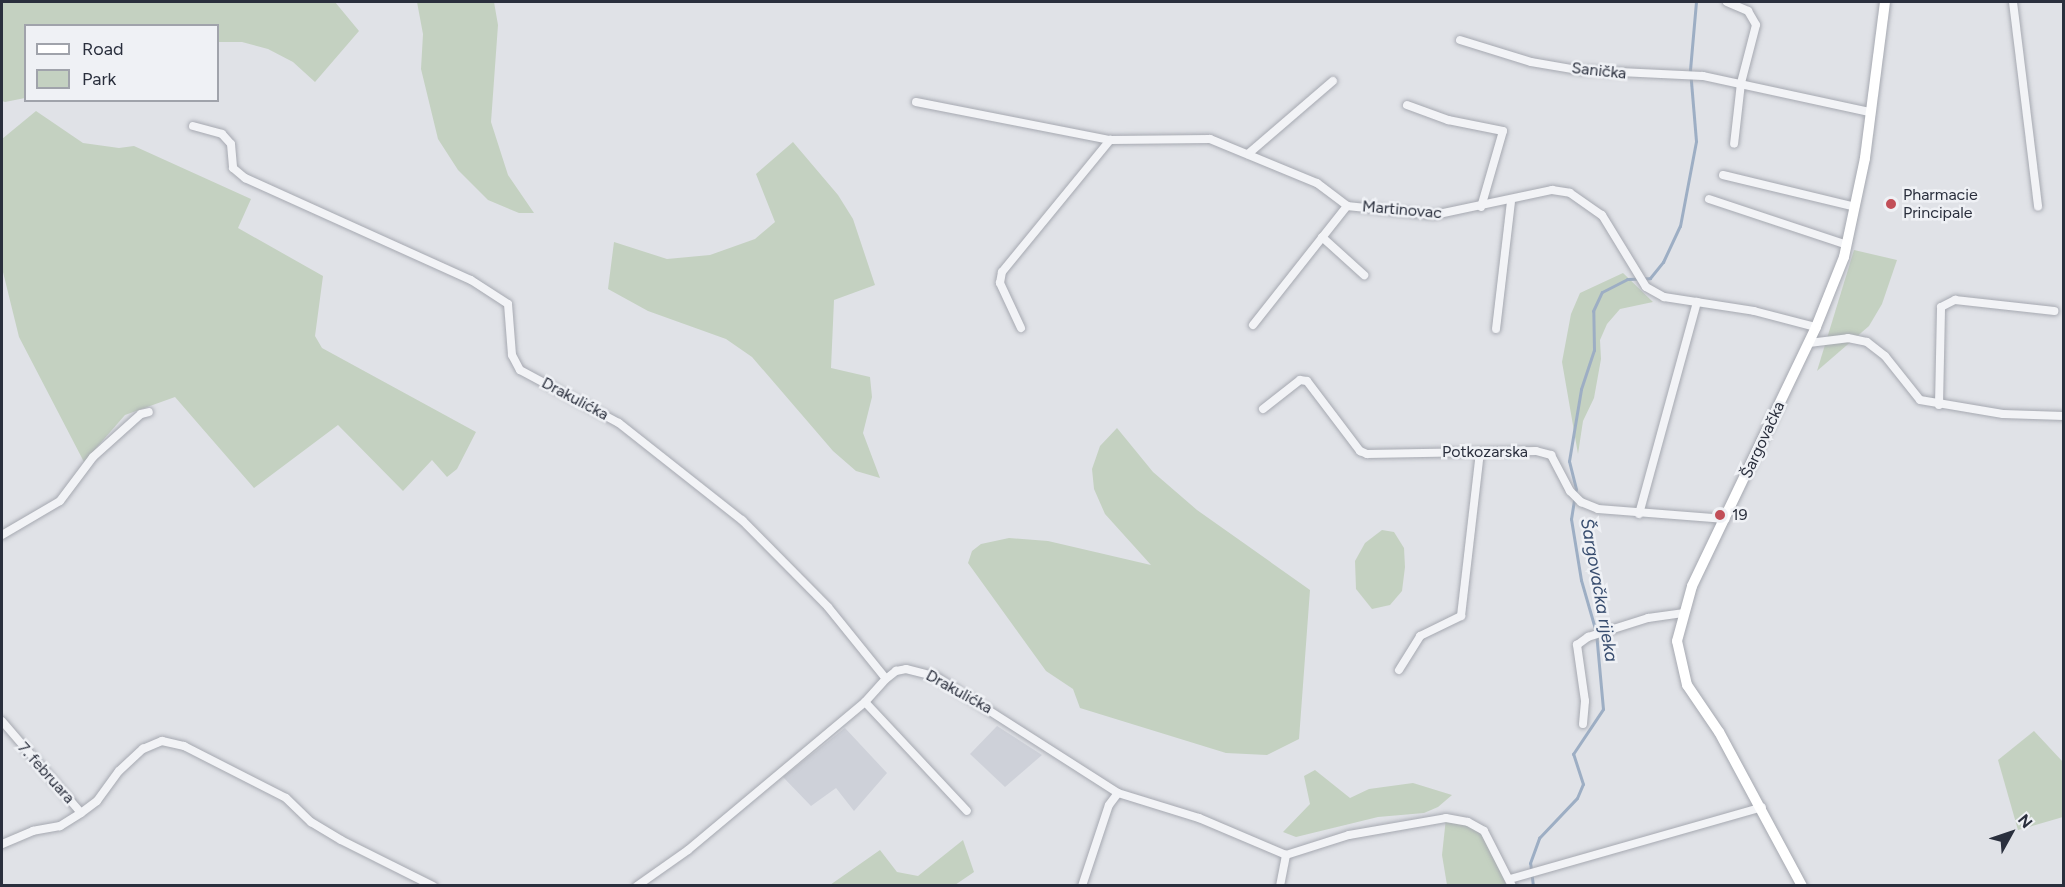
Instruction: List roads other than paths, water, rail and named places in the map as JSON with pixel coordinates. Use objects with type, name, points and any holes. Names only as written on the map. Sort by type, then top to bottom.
[{"type":"street","points":[[1727,2],[1748,11],[1755,20],[1741,83],[1734,144]]},
{"type":"street","name":"Šargovačka","points":[[1802,885],[1762,807],[1688,685],[1677,641],[1683,613],[1809,343],[1846,245],[1855,207],[1885,2]]},
{"type":"street","points":[[2013,2],[2038,207]]},
{"type":"street","name":"Sanička","points":[[1460,40],[1531,62],[1578,70],[1703,76],[1870,112]]},
{"type":"street","points":[[1248,154],[1333,81]]},
{"type":"street","name":"Martinovac","points":[[916,102],[1110,140],[1210,139],[1317,183],[1347,206],[1434,215],[1511,201],[1552,190],[1570,193],[1584,200],[1614,230],[1646,287],[1664,297],[1754,311],[1816,327]]},
{"type":"street","points":[[1407,105],[1448,120],[1503,131],[1481,207]]},
{"type":"street","name":"Drakulićka","points":[[193,126],[222,134],[231,144],[233,168],[245,178],[471,280],[508,304],[512,355],[520,370],[620,423],[742,520],[828,607],[886,680],[896,671],[906,669],[935,676],[1118,793],[1199,818],[1286,855]]},
{"type":"street","points":[[1021,328],[1000,283],[1002,272],[1110,140]]},
{"type":"street","points":[[1723,175],[1855,207]]},
{"type":"street","points":[[1709,199],[1846,245]]},
{"type":"street","points":[[1496,329],[1511,201]]},
{"type":"street","points":[[1252,325],[1347,206]]},
{"type":"street","points":[[1322,237],[1364,275]]},
{"type":"street","points":[[1939,405],[1941,307],[1955,300],[2054,311]]},
{"type":"street","points":[[1639,514],[1698,302]]},
{"type":"street","points":[[1809,343],[1848,338],[1867,342],[1885,356],[1920,400],[2003,414],[2064,416]]},
{"type":"street","name":"Potkozarska","points":[[1263,409],[1300,380],[1307,381],[1360,451],[1367,454],[1536,451],[1551,455],[1570,491],[1581,502],[1639,514],[1726,519]]},
{"type":"street","points":[[2,535],[60,501],[98,452],[141,414],[149,412]]},
{"type":"street","points":[[1399,670],[1420,636],[1461,616],[1480,452]]},
{"type":"street","points":[[1583,724],[1586,701],[1575,651],[1588,637],[1600,632],[1648,618],[1683,613]]},
{"type":"street","points":[[637,885],[688,850],[865,702],[886,680]]},
{"type":"street","points":[[865,702],[966,811]]},
{"type":"street","name":"7. februara","points":[[2,721],[81,813],[60,826],[33,831],[2,844]]},
{"type":"street","points":[[81,813],[97,801],[119,771],[143,749],[162,741],[184,746],[286,798],[311,822],[341,840],[433,885]]},
{"type":"street","points":[[1082,885],[1109,805],[1118,793]]},
{"type":"street","points":[[1280,885],[1286,855],[1349,835],[1446,818],[1468,822],[1484,831],[1511,882],[1526,873],[1762,807]]},
{"type":"waterway","name":"Šargovačka rijeka","points":[[1533,886],[1530,863],[1539,838],[1577,798],[1583,784],[1573,754],[1603,709],[1596,632],[1581,580],[1571,519],[1576,489],[1569,461],[1581,389],[1594,350],[1593,311],[1602,292],[1627,279],[1650,278],[1663,262],[1680,226],[1696,141],[1690,70],[1696,2]]},
{"type":"place","name":"Pharmacie Principale","points":[[1891,204]]},
{"type":"place","name":"19","points":[[1720,515]]}]
